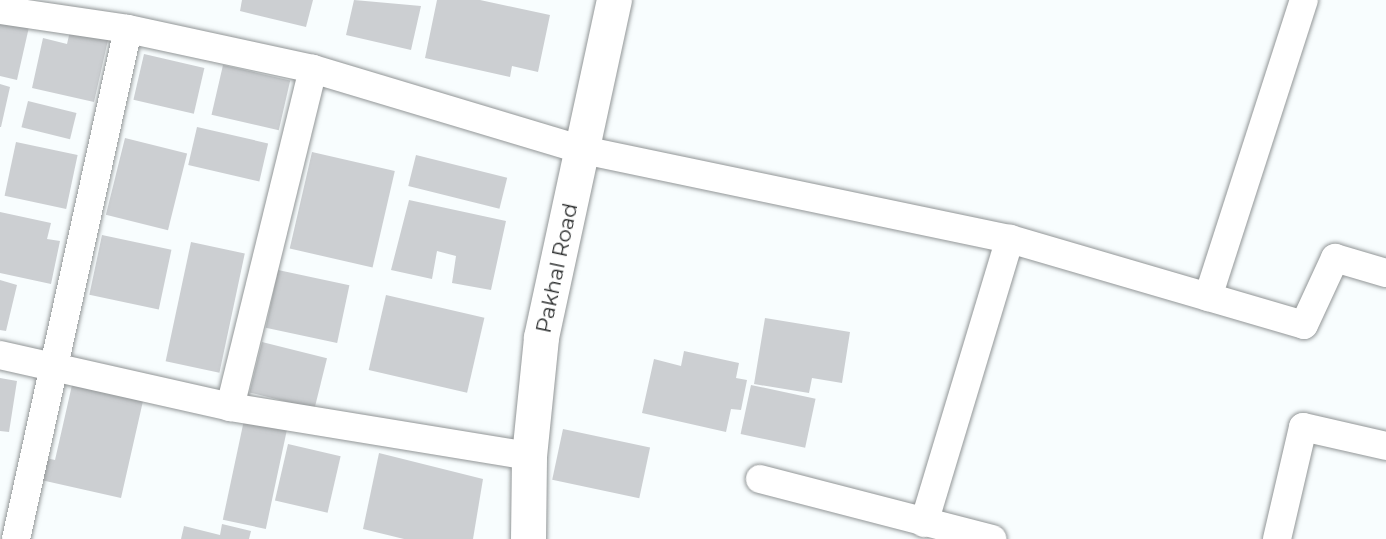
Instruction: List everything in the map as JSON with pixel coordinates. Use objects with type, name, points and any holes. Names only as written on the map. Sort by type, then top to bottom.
[{"type":"street","name":"Pakhal Road","points":[[528,539],[528,456],[541,337],[614,0]]},
{"type":"street","points":[[1208,297],[1304,0]]},
{"type":"street","points":[[0,10],[128,29],[313,69],[583,150],[1010,239],[1304,325],[1335,258],[1386,273]]},
{"type":"street","points":[[16,539],[128,29]]},
{"type":"street","points":[[230,407],[313,69]]},
{"type":"street","points":[[924,523],[1010,239]]},
{"type":"street","points":[[0,355],[230,407],[528,456]]},
{"type":"street","points":[[1277,539],[1303,427],[1386,446]]},
{"type":"street","points":[[760,479],[992,539]]},
{"type":"building","points":[[242,0],[313,0],[306,27],[240,11]]},
{"type":"building","points":[[354,0],[421,6],[411,50],[346,35]]},
{"type":"building","points":[[437,0],[480,0],[550,15],[538,72],[512,66],[510,77],[425,58]]},
{"type":"building","points":[[0,21],[29,27],[17,80],[0,76]]},
{"type":"building","points":[[70,31],[108,40],[94,102],[32,88],[43,38],[67,44]]},
{"type":"building","points":[[144,54],[204,68],[194,114],[133,100]]},
{"type":"building","points":[[223,65],[290,81],[279,130],[212,115]]},
{"type":"building","points":[[0,84],[10,87],[1,127],[0,127]]},
{"type":"building","points":[[28,101],[77,113],[70,139],[21,127]]},
{"type":"building","points":[[197,127],[268,143],[259,181],[188,165]]},
{"type":"building","points":[[125,138],[187,153],[168,230],[106,215]]},
{"type":"building","points":[[16,142],[78,155],[66,209],[5,196]]},
{"type":"building","points":[[312,152],[395,171],[373,268],[290,248]]},
{"type":"building","points":[[416,155],[507,178],[499,209],[408,186]]},
{"type":"building","points":[[409,200],[506,221],[491,290],[452,283],[456,256],[437,251],[432,279],[391,270]]},
{"type":"building","points":[[0,212],[51,223],[47,239],[60,241],[51,284],[0,273]]},
{"type":"building","points":[[102,235],[171,250],[159,309],[89,295]]},
{"type":"building","points":[[191,242],[245,253],[219,373],[166,361]]},
{"type":"building","points":[[278,270],[349,285],[337,343],[266,328]]},
{"type":"building","points":[[0,280],[17,285],[6,331],[0,330]]},
{"type":"building","points":[[386,295],[484,318],[467,393],[369,370]]},
{"type":"building","points":[[765,318],[850,332],[842,383],[812,378],[809,393],[754,384]]},
{"type":"building","points":[[262,342],[327,358],[314,409],[249,392]]},
{"type":"building","points":[[684,351],[739,363],[736,378],[747,380],[741,410],[731,409],[726,432],[642,413],[654,359],[681,366]]},
{"type":"building","points":[[0,378],[17,381],[9,432],[0,431]]},
{"type":"building","points":[[72,385],[143,401],[121,498],[41,480],[46,458],[55,460]]},
{"type":"building","points":[[751,385],[816,399],[805,448],[741,434]]},
{"type":"building","points":[[244,420],[287,429],[266,529],[223,520]]},
{"type":"building","points":[[563,429],[650,448],[639,498],[552,480]]},
{"type":"building","points":[[288,444],[341,456],[328,513],[275,501]]},
{"type":"building","points":[[379,453],[483,479],[473,539],[404,539],[363,529]]},
{"type":"building","points":[[222,524],[251,531],[249,539],[181,539],[184,526],[220,535]]}]
